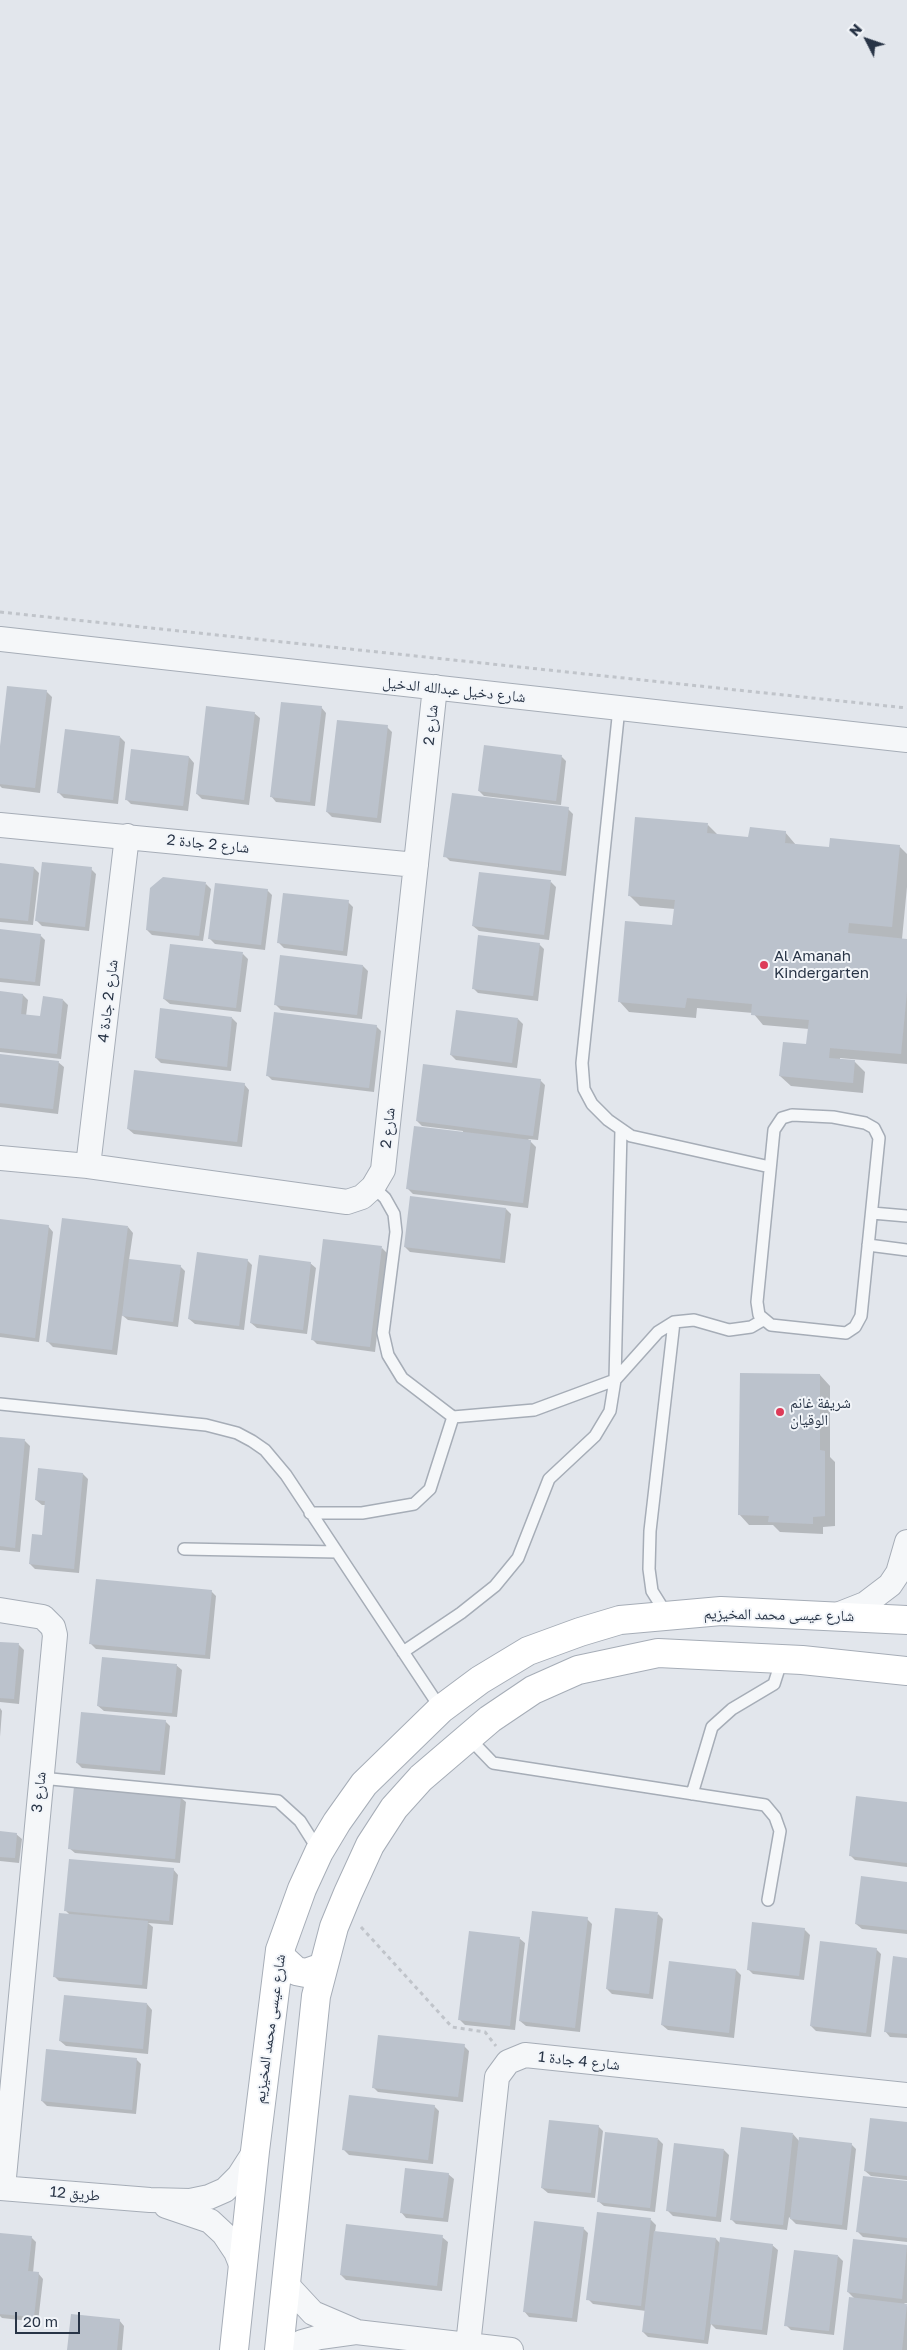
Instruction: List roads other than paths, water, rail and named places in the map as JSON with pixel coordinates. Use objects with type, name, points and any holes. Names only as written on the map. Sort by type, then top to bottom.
[{"type":"street","name":"شارع دخيل عبدالله الدخيل","points":[[0,639],[907,740]]},
{"type":"street","name":"شارع 2","points":[[373,1187],[383,1170],[435,687]]},
{"type":"street","name":"شارع 2 جادة 2","points":[[0,824],[416,865]]},
{"type":"street","name":"شارع 2 جادة 4","points":[[88,1166],[128,836]]},
{"type":"street","points":[[0,1158],[88,1166],[347,1202],[362,1197],[373,1187]]},
{"type":"street","points":[[837,1615],[865,1604],[890,1585],[898,1573],[907,1542]]},
{"type":"street","name":"شارع 3","points":[[0,1610],[43,1617],[53,1627],[54,1636],[41,1778],[9,2014],[1,2188]]},
{"type":"street","name":"شارع عيسى محمد المخيزيم","points":[[234,2350],[255,2151],[280,1950],[302,1889],[319,1852],[337,1822],[364,1784],[441,1708],[480,1680],[528,1651],[620,1620],[721,1610],[907,1620]]},
{"type":"street","points":[[279,2350],[316,1996],[342,1906],[370,1845],[394,1808],[421,1778],[490,1719],[533,1690],[578,1670],[617,1660],[658,1653],[782,1659],[907,1672]]},
{"type":"street","points":[[280,1950],[283,1959],[296,1971],[306,1973],[323,1968]]},
{"type":"street","points":[[270,2026],[274,2018],[282,2012],[291,2010],[307,2016],[312,2024]]},
{"type":"street","name":"شارع 4 جادة 1","points":[[468,2345],[498,2077],[508,2062],[525,2055],[907,2094]]},
{"type":"street","name":"طريق 12","points":[[1,2188],[150,2200],[190,2200],[209,2197],[225,2190],[239,2176],[255,2151]]},
{"type":"street","name":"طريق 12","points":[[150,2200],[210,2222],[224,2234],[242,2267]]},
{"type":"street","points":[[286,2284],[313,2313],[356,2332]]},
{"type":"street","points":[[291,2350],[302,2342],[320,2336],[356,2332],[511,2350]]},
{"type":"lane","points":[[618,708],[582,1063],[584,1089],[592,1104],[621,1130],[648,1141],[770,1167]]},
{"type":"lane","points":[[792,1116],[833,1116],[865,1123],[874,1128],[879,1138],[872,1212],[861,1316],[855,1327],[846,1333],[771,1325],[763,1320],[759,1315],[757,1302],[774,1130],[782,1118],[792,1116]]},
{"type":"lane","points":[[403,1652],[461,1613],[495,1586],[518,1558],[549,1479],[595,1436],[610,1411],[615,1380],[621,1130]]},
{"type":"lane","points":[[373,1187],[386,1198],[394,1214],[396,1232],[383,1333],[388,1355],[402,1378],[453,1417],[534,1410],[615,1380],[658,1332],[674,1322],[694,1320],[729,1330],[751,1327],[763,1320]]},
{"type":"lane","points":[[872,1212],[907,1216]]},
{"type":"lane","points":[[868,1245],[907,1250]]},
{"type":"lane","points":[[667,1615],[652,1591],[649,1569],[650,1531],[674,1322]]},
{"type":"lane","points":[[0,1404],[206,1425],[238,1433],[265,1450],[276,1462],[441,1708]]},
{"type":"lane","points":[[310,1513],[362,1514],[414,1504],[430,1489],[453,1417]]},
{"type":"lane","points":[[184,1549],[337,1552]]},
{"type":"lane","points":[[692,1794],[712,1727],[732,1709],[774,1684],[782,1659]]},
{"type":"lane","points":[[468,1737],[493,1763],[765,1805],[775,1817],[780,1831],[768,1900]]},
{"type":"lane","points":[[41,1778],[278,1801],[300,1821],[319,1852]]},
{"type":"place","name":"Al Amanah Kindergarten","points":[[764,965]]},
{"type":"place","name":"شريفة غانم الوقيان","points":[[780,1412]]}]
